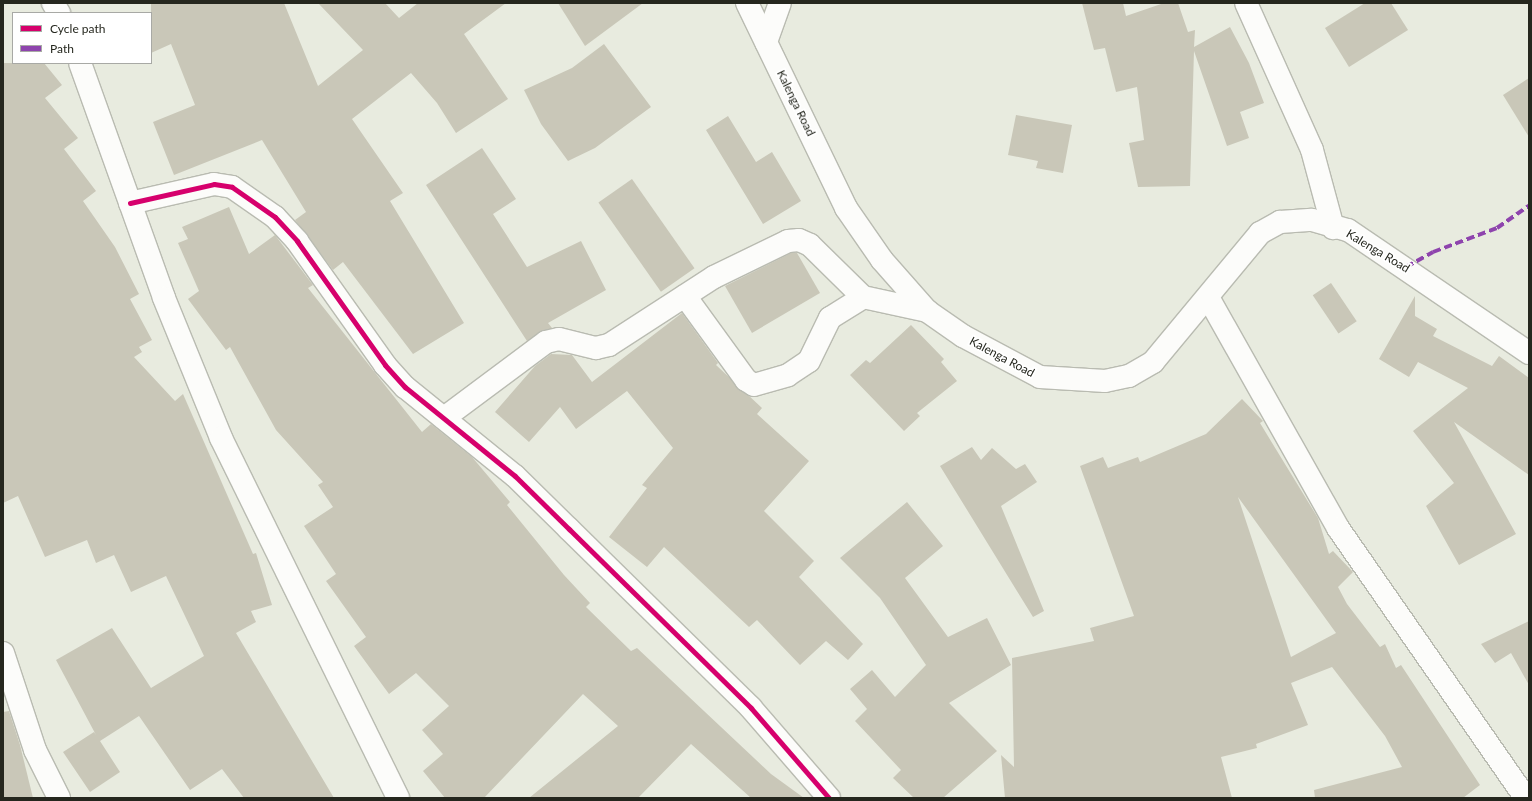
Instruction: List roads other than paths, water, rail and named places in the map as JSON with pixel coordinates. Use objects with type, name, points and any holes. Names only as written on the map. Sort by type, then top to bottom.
[{"type":"street","points":[[53,3],[58,12]]},
{"type":"street","name":"Kalenga Road","points":[[748,3],[846,208],[882,260],[927,311],[963,336],[1040,376],[1105,381],[1129,376],[1153,362],[1209,299],[1260,233],[1280,222],[1312,220],[1334,228],[1348,230],[1529,353]]},
{"type":"street","points":[[766,42],[780,3]]},
{"type":"street","points":[[1246,3],[1312,150],[1334,228]]},
{"type":"street","points":[[80,64],[130,204],[221,438],[398,798]]},
{"type":"street","points":[[130,204],[214,184],[232,187],[255,201],[297,241],[385,365],[444,418],[515,476],[751,708],[829,798]]},
{"type":"street","points":[[444,418],[546,342],[559,339],[601,348],[628,335],[685,296],[764,250],[799,240],[827,258],[863,297],[927,311]]},
{"type":"street","points":[[685,296],[746,380],[754,385],[788,375],[809,361],[830,318],[863,297]]},
{"type":"street","points":[[1209,299],[1338,528],[1525,798]]},
{"type":"street","points":[[3,653],[35,750],[59,798]]}]
